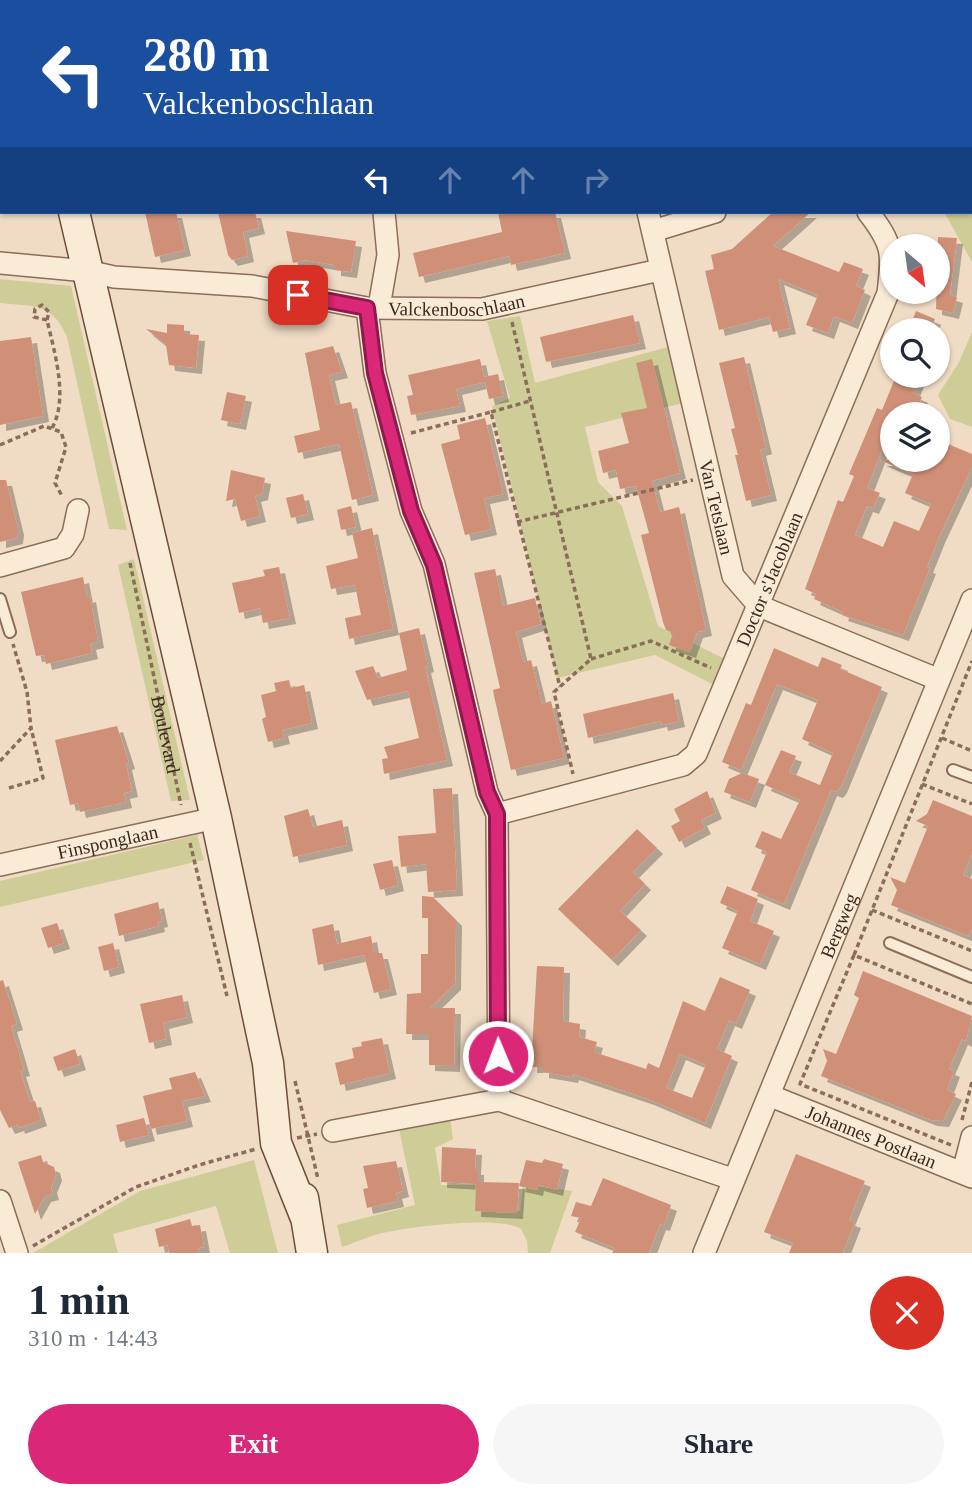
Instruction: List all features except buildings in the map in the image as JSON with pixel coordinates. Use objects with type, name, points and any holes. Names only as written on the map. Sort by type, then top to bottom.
[{"type":"street","name":"Boulevard","points":[[75,214],[216,818],[268,1063],[276,1143],[306,1218]]},
{"type":"street","points":[[384,214],[388,256],[373,308],[375,373],[411,511],[434,565],[487,792],[497,814],[499,1100]]},
{"type":"street","points":[[651,221],[701,214]]},
{"type":"street","name":"Doctor s'Jacoblaan","points":[[497,814],[683,765],[696,754],[888,293],[892,261],[887,236],[870,214]]},
{"type":"street","name":"Van Tetslaan","points":[[651,221],[660,270],[733,576],[759,606],[937,679]]},
{"type":"street","name":"Valckenboschlaan","points":[[0,263],[87,271],[114,277],[252,286],[373,308],[482,309],[660,270]]},
{"type":"street","points":[[0,566],[64,548],[73,534],[70,503]]},
{"type":"street","name":"Bergweg","points":[[704,1253],[732,1179],[771,1096],[937,679],[972,600]]},
{"type":"street","name":"Finsponglaan","points":[[0,866],[216,818]]},
{"type":"street","name":"Boulevard","points":[[268,1063],[295,1138],[312,1253]]},
{"type":"street","name":"Johannes Postlaan","points":[[771,1096],[968,1174]]},
{"type":"street","points":[[333,1131],[499,1100],[732,1179]]},
{"type":"street","points":[[963,1135],[968,1174]]},
{"type":"street","points":[[0,1201],[24,1250]]},
{"type":"lane","points":[[0,599],[10,632]]},
{"type":"lane","points":[[953,770],[972,777]]},
{"type":"lane","points":[[890,943],[972,977]]},
{"type":"path","points":[[508,303],[591,659]]},
{"type":"path","points":[[47,320],[34,317],[35,309],[42,305],[49,312],[47,320],[59,383],[57,419],[52,428]]},
{"type":"path","points":[[392,438],[530,401]]},
{"type":"path","points":[[491,412],[560,687]]},
{"type":"path","points":[[0,445],[44,426],[61,432],[66,447],[55,483],[70,503]]},
{"type":"path","points":[[517,522],[709,476]]},
{"type":"path","name":"Boulevard","points":[[128,554],[186,825],[228,999]]},
{"type":"path","points":[[9,788],[43,778],[31,728],[27,692],[10,632]]},
{"type":"path","points":[[578,792],[554,692],[591,659],[651,640],[729,677]]},
{"type":"path","points":[[972,661],[800,1084],[963,1135],[972,1082]]},
{"type":"path","points":[[0,761],[31,728]]},
{"type":"path","points":[[942,738],[972,751]]},
{"type":"path","points":[[922,784],[972,804]]},
{"type":"path","points":[[872,910],[972,951]]},
{"type":"path","points":[[854,956],[972,1004]]},
{"type":"path","points":[[24,1250],[136,1187],[199,1164],[276,1143]]},
{"type":"shaded area","points":[[945,214],[972,214],[972,262]]},
{"type":"shaded area","points":[[0,279],[71,286],[127,530],[109,529],[67,337],[55,317],[41,308],[0,303]]},
{"type":"shaded area","points":[[520,316],[535,383],[672,346],[687,402],[585,427],[598,482],[622,506],[658,626],[727,660],[716,686],[655,655],[557,678],[492,406],[510,398],[487,321]]},
{"type":"shaded area","points":[[972,332],[972,427],[950,419],[950,402],[942,402],[938,395],[942,388],[950,388],[950,376]]},
{"type":"shaded area","points":[[134,559],[190,800],[171,801],[118,565]]},
{"type":"shaded area","points":[[197,835],[204,860],[0,907],[0,881]]},
{"type":"shaded area","points":[[450,1117],[453,1139],[435,1148],[441,1185],[499,1185],[498,1207],[520,1211],[523,1184],[572,1191],[550,1253],[528,1253],[527,1241],[521,1229],[493,1223],[409,1228],[374,1235],[342,1247],[337,1225],[415,1205],[399,1129]]},
{"type":"shaded area","points":[[254,1160],[278,1253],[230,1253],[216,1206],[113,1234],[118,1253],[33,1253],[140,1191]]},
{"type":"route","points":[[298,295],[367,308],[375,373],[411,511],[434,565],[487,792],[497,814],[498,1056]]}]
